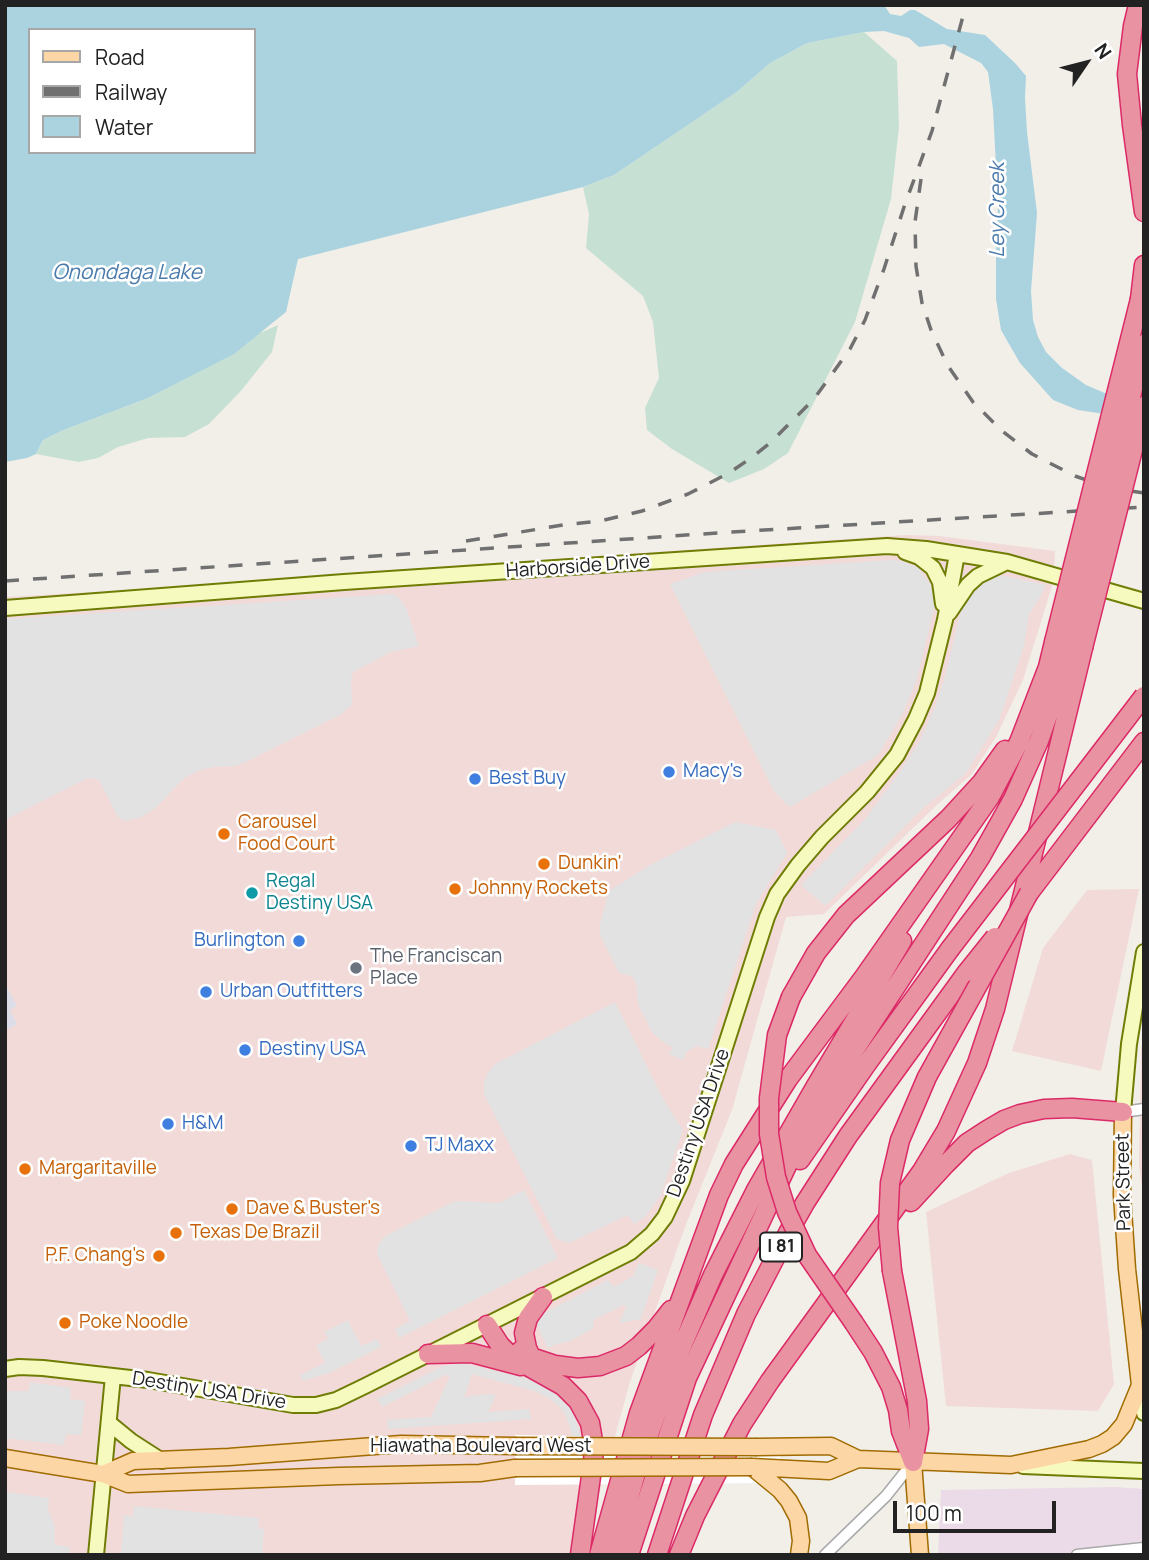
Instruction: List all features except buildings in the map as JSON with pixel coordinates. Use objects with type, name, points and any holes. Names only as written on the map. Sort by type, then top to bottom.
[{"type":"highway","points":[[1140,5],[1144,10]]},
{"type":"highway","points":[[1140,5],[1133,26],[1128,74],[1144,212]]},
{"type":"highway","points":[[680,1555],[695,1516],[742,1424],[770,1381],[922,1171],[946,1131],[977,1063],[995,1009],[1142,294],[1144,265]]},
{"type":"highway","points":[[732,1282],[808,1121],[972,870],[1013,799],[1055,695],[1144,344]]},
{"type":"highway","points":[[599,1555],[639,1413],[719,1195],[734,1164],[788,1079],[864,977],[990,797],[1019,742],[1048,667],[1069,645],[1144,406]]},
{"type":"highway","name":"I 81","points":[[629,1555],[687,1378],[732,1282],[807,1148],[950,950],[1144,696]]},
{"type":"highway","points":[[913,1462],[901,1431],[891,1387],[873,1352],[807,1255],[793,1226],[776,1178],[769,1134],[769,1098],[778,1035],[791,997],[816,953],[846,915],[982,782],[1035,703]]},
{"type":"highway","name":"I 81","points":[[657,1555],[708,1403],[746,1314],[788,1233],[848,1136],[967,972],[1144,742]]},
{"type":"highway","points":[[617,1555],[627,1504],[639,1463],[672,1369],[713,1275],[763,1178],[958,844]]},
{"type":"highway","points":[[913,1462],[919,1429],[917,1401],[892,1270],[888,1227],[890,1183],[900,1140],[927,1077],[1028,893]]},
{"type":"highway","points":[[856,1262],[946,1164],[967,1143],[987,1129],[1020,1114],[1044,1109],[1123,1112]]},
{"type":"highway","points":[[428,1354],[472,1353],[578,1368],[600,1366],[626,1356],[639,1346],[670,1312],[685,1286]]},
{"type":"highway","points":[[532,1363],[524,1333],[528,1318],[543,1297]]},
{"type":"highway","points":[[491,1323],[532,1363],[578,1401],[590,1423],[594,1447],[593,1462],[580,1555]]},
{"type":"main road","name":"Park Street","points":[[1123,1112],[1122,1195],[1140,1385]]},
{"type":"main road","name":"Hiawatha Boulevard West","points":[[103,1474],[133,1461],[401,1444],[831,1446],[858,1459],[1011,1465],[1090,1449],[1102,1444],[1113,1437],[1124,1424],[1140,1385]]},
{"type":"main road","name":"Hiawatha Boulevard West","points":[[5,1458],[103,1474],[128,1484],[480,1473],[514,1468],[751,1467],[829,1471],[858,1459]]},
{"type":"main road","points":[[913,1462],[920,1555]]},
{"type":"main road","points":[[751,1467],[779,1489],[789,1501],[798,1518],[801,1541],[799,1555]]},
{"type":"street","name":"Harborside Drive","points":[[5,608],[344,582],[887,546],[926,549],[1007,562],[1144,601]]},
{"type":"street","points":[[887,546],[919,557],[933,568],[940,582],[945,620]]},
{"type":"street","name":"Destiny USA Drive","points":[[96,1555],[113,1376],[293,1405],[316,1405],[343,1397],[543,1297],[631,1252],[652,1234],[665,1217],[682,1181],[767,916],[776,898],[822,837],[867,792],[897,755],[916,719],[927,693],[945,620],[957,554]]},
{"type":"street","points":[[945,620],[968,585],[978,576],[1007,562]]},
{"type":"street","name":"Park Street","points":[[1123,1112],[1129,1044],[1144,952]]},
{"type":"street","points":[[1123,1112],[1144,1109]]},
{"type":"street","points":[[5,1369],[43,1368],[113,1376]]},
{"type":"street","name":"Park Street","points":[[1140,1385],[1144,1413]]},
{"type":"street","points":[[109,1423],[162,1461]]},
{"type":"street","points":[[825,1555],[886,1496],[913,1462]]},
{"type":"street","points":[[1011,1465],[1144,1471]]},
{"type":"street","points":[[1077,1555],[1144,1548]]},
{"type":"shaded area","points":[[906,535],[939,536],[1055,551],[1053,583],[1023,680],[996,737],[972,774],[824,914],[786,917],[732,1110],[685,1227],[630,1382],[582,1555],[5,1555],[5,597],[182,587]]},
{"type":"shaded area","points":[[902,561],[918,568],[929,582],[935,597],[916,682],[902,715],[878,755],[790,807],[775,793],[670,584],[704,572]]},
{"type":"shaded area","points":[[999,575],[1046,585],[1029,614],[1024,646],[999,720],[966,773],[922,809],[825,906],[801,885],[866,818],[919,742],[944,680],[962,606],[969,593],[982,581]]},
{"type":"shaded area","points":[[393,594],[407,610],[419,646],[391,652],[353,672],[352,705],[340,715],[248,761],[235,766],[200,770],[186,777],[157,807],[140,818],[125,821],[118,817],[99,780],[92,778],[5,820],[5,619]]},
{"type":"shaded area","points":[[735,822],[776,830],[787,853],[756,904],[708,1049],[697,1046],[687,1051],[683,1060],[669,1054],[673,1048],[652,1032],[638,1004],[636,983],[632,976],[619,973],[600,935],[600,924],[609,891],[650,865]]},
{"type":"shaded area","points":[[1139,889],[1101,1071],[1012,1051],[1043,948],[1087,890]]},
{"type":"shaded area","points":[[5,984],[17,1006],[10,1010],[17,1024],[5,1031]]},
{"type":"shaded area","points":[[615,1002],[662,1097],[683,1130],[660,1196],[645,1217],[634,1224],[628,1215],[569,1243],[557,1239],[484,1094],[484,1084],[487,1074],[495,1064]]},
{"type":"shaded area","points":[[1144,1035],[1144,1202],[1139,1165],[1141,1049]]},
{"type":"shaded area","points":[[1070,1154],[1092,1160],[1114,1384],[1098,1411],[946,1406],[926,1212],[1009,1173]]},
{"type":"shaded area","points":[[524,1190],[558,1258],[399,1338],[395,1329],[410,1321],[378,1256],[379,1243],[385,1236],[451,1203],[499,1203]]},
{"type":"shaded area","points":[[639,1263],[658,1270],[641,1319],[619,1323],[626,1307],[624,1305],[593,1320],[594,1328],[548,1349],[537,1325],[536,1320],[540,1315],[608,1280],[614,1287],[633,1276]]},
{"type":"shaded area","points":[[348,1320],[361,1346],[377,1339],[381,1347],[329,1373],[303,1381],[300,1375],[325,1363],[316,1345],[328,1339],[324,1332]]},
{"type":"shaded area","points":[[461,1363],[522,1377],[556,1392],[572,1408],[584,1446],[573,1437],[560,1407],[549,1398],[534,1391],[472,1374],[464,1397],[496,1395],[488,1412],[529,1409],[531,1419],[388,1429],[387,1420],[431,1417],[450,1376],[445,1375],[382,1407],[377,1399],[443,1366]]},
{"type":"shaded area","points":[[30,1382],[71,1388],[70,1399],[85,1401],[81,1435],[66,1434],[64,1445],[5,1438],[5,1391],[29,1391]]},
{"type":"shaded area","points":[[1116,1487],[1144,1489],[1144,1555],[938,1555],[941,1490]]},
{"type":"shaded area","points":[[5,1492],[49,1498],[48,1510],[55,1527],[54,1541],[56,1545],[70,1547],[69,1555],[5,1555]]},
{"type":"shaded area","points":[[134,1506],[259,1518],[258,1528],[264,1529],[262,1555],[121,1555],[124,1515],[133,1516]]},
{"type":"green space","points":[[864,32],[897,61],[899,127],[891,199],[855,322],[788,453],[764,469],[729,483],[672,449],[647,430],[645,408],[659,378],[653,322],[643,296],[586,248],[589,214],[583,187],[614,175],[738,91],[770,63],[807,43]]},
{"type":"green space","points":[[278,325],[272,352],[240,392],[209,424],[185,437],[148,438],[118,447],[98,458],[79,462],[36,454],[43,440],[148,398],[233,354],[258,334]]},
{"type":"water","name":"Onondaga Lake","points":[[5,5],[884,5],[890,14],[901,16],[915,10],[947,29],[985,35],[1026,76],[1027,132],[1037,213],[1031,291],[1033,320],[1038,337],[1046,352],[1062,368],[1086,385],[1107,394],[1144,420],[1078,410],[1053,400],[1020,363],[1001,330],[996,299],[998,205],[993,109],[988,72],[981,63],[944,44],[919,47],[909,38],[884,31],[807,43],[770,63],[738,91],[614,175],[583,187],[298,259],[286,312],[234,354],[148,398],[43,440],[36,454],[5,462]]},
{"type":"pier","points":[[515,1435],[781,1440],[779,1483],[515,1485]]},
{"type":"railway","points":[[466,541],[600,521],[642,511],[688,494],[729,473],[751,458],[814,399],[850,349],[865,320],[932,131],[966,5]]},
{"type":"railway","points":[[921,179],[915,222],[916,266],[922,303],[948,366],[973,402],[1002,431],[1032,454],[1095,483],[1144,493]]},
{"type":"railway","points":[[5,581],[1144,507]]},
{"type":"place","name":"Macy's","points":[[669,772]]},
{"type":"place","name":"Best Buy","points":[[475,779]]},
{"type":"place","name":"Carousel Food Court","points":[[224,834]]},
{"type":"place","name":"Dunkin'","points":[[544,864]]},
{"type":"place","name":"Johnny Rockets","points":[[455,889]]},
{"type":"place","name":"Regal Destiny USA","points":[[252,893]]},
{"type":"place","name":"Burlington","points":[[299,941]]},
{"type":"place","name":"The Franciscan Place","points":[[356,968]]},
{"type":"place","name":"Urban Outfitters","points":[[206,992]]},
{"type":"place","name":"Destiny USA","points":[[245,1050]]},
{"type":"place","name":"H&M","points":[[168,1124]]},
{"type":"place","name":"TJ Maxx","points":[[411,1146]]},
{"type":"place","name":"Margaritaville","points":[[25,1169]]},
{"type":"place","name":"Dave & Buster's","points":[[232,1209]]},
{"type":"place","name":"Texas De Brazil","points":[[176,1233]]},
{"type":"place","name":"P.F. Chang's","points":[[159,1256]]},
{"type":"place","name":"Poke Noodle","points":[[65,1323]]},
{"type":"water label","name":"Ley Creek","points":[[998,210]]}]
